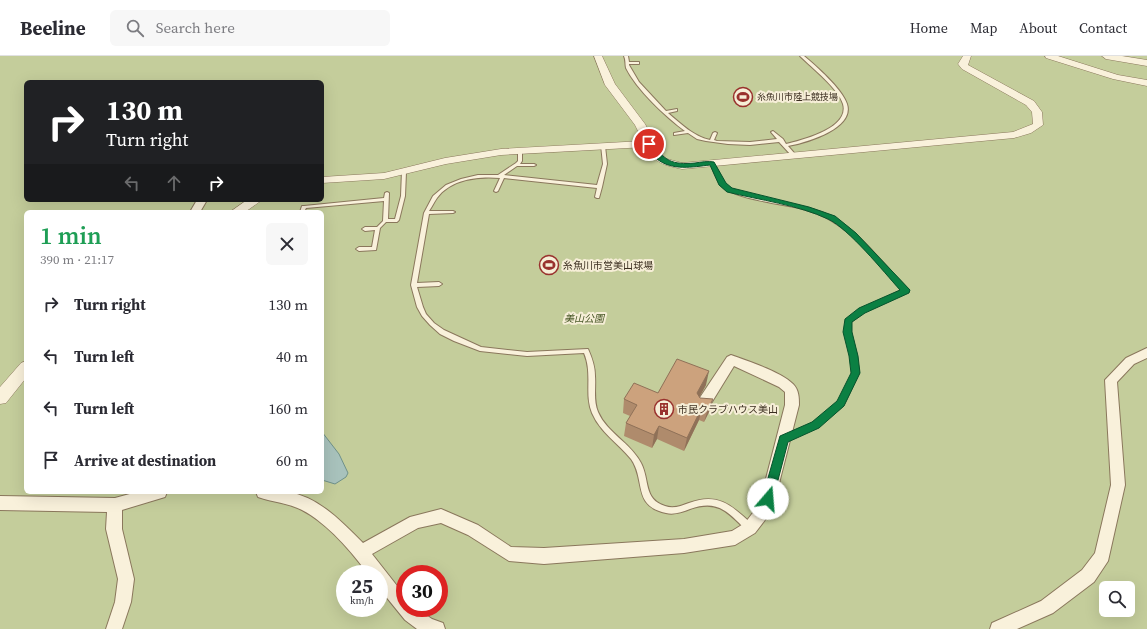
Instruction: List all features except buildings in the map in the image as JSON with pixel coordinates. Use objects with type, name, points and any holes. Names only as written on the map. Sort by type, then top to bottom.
[{"type":"street","points":[[598,56],[610,85],[637,119],[649,144],[659,158],[671,164],[688,166],[793,154],[1014,135],[1027,131],[1038,125],[1038,115],[1036,109],[1030,103],[965,67],[963,64],[967,56]]},
{"type":"street","points":[[1049,56],[1116,78],[1147,83]]},
{"type":"street","points":[[1106,56],[1147,63]]},
{"type":"street","points":[[324,180],[384,176],[445,161],[473,156],[520,151],[649,144]]},
{"type":"street","points":[[239,210],[253,202]]},
{"type":"street","points":[[998,629],[1047,607],[1088,576],[1102,556],[1118,485],[1111,380],[1130,361],[1147,352]]},
{"type":"street","points":[[361,552],[415,522],[441,516],[474,530],[509,554],[544,556],[684,546],[735,538],[750,528],[760,516],[768,499],[792,406],[793,395],[789,388],[776,380],[731,360],[702,406]]},
{"type":"street","points":[[0,398],[24,370]]},
{"type":"street","points":[[0,503],[115,505],[153,494]]},
{"type":"street","points":[[270,494],[306,504],[336,528],[361,552],[371,565]]},
{"type":"street","points":[[114,629],[123,602],[126,579],[114,529],[115,505]]},
{"type":"street","points":[[388,587],[410,615],[430,627],[437,629]]},
{"type":"lane","points":[[626,56],[633,76],[657,105],[688,132],[698,138],[728,143],[781,140]]},
{"type":"lane","points":[[784,145],[804,140],[830,130],[842,121],[845,114],[845,104],[831,84],[802,56]]},
{"type":"lane","points":[[628,63],[638,63]]},
{"type":"lane","points":[[666,112],[676,110]]},
{"type":"lane","points":[[676,134],[688,132]]},
{"type":"lane","points":[[773,132],[793,154]]},
{"type":"lane","points":[[712,141],[715,133]]},
{"type":"lane","points":[[598,198],[605,164],[603,146]]},
{"type":"lane","points":[[496,191],[501,176],[517,165],[520,161],[520,151]]},
{"type":"lane","points":[[712,163],[723,185],[730,190],[806,209],[832,218],[853,235],[906,290],[862,311],[848,321],[848,332],[854,356],[856,373],[841,404],[815,425],[784,439]]},
{"type":"lane","points":[[517,165],[534,165]]},
{"type":"lane","points":[[385,220],[397,220],[403,196],[404,172]]},
{"type":"lane","points":[[600,187],[501,176],[476,177],[454,184],[436,196],[426,212],[414,285],[424,315],[442,332],[480,349],[527,354],[586,351],[591,359],[593,370],[591,398],[595,413],[603,426],[630,453],[639,466],[646,496],[655,505],[666,510],[674,510],[701,502],[711,502],[731,510],[750,528]]},
{"type":"lane","points":[[303,210],[304,207],[387,196],[385,220],[378,228],[374,249],[359,249]]},
{"type":"lane","points":[[426,212],[453,212]]},
{"type":"lane","points":[[365,229],[378,228]]},
{"type":"lane","points":[[414,285],[439,284]]},
{"type":"green space","name":"美山公園","points":[[0,56],[1147,56],[1147,629],[0,629]]},
{"type":"water","points":[[324,435],[339,454],[348,473],[346,477],[335,484],[324,481]]},
{"type":"place","name":"糸魚川市陸上競技場","points":[[743,97]]},
{"type":"place","name":"糸魚川市営美山球場","points":[[549,265]]},
{"type":"place","name":"市民クラブハウス美山","points":[[664,409]]},
{"type":"route","points":[[649,144],[659,158],[671,164],[688,166],[712,163],[723,185],[730,190],[821,213],[832,218],[853,235],[906,290],[862,311],[848,321],[848,332],[854,356],[856,373],[841,404],[815,425],[784,439],[768,499]]}]
